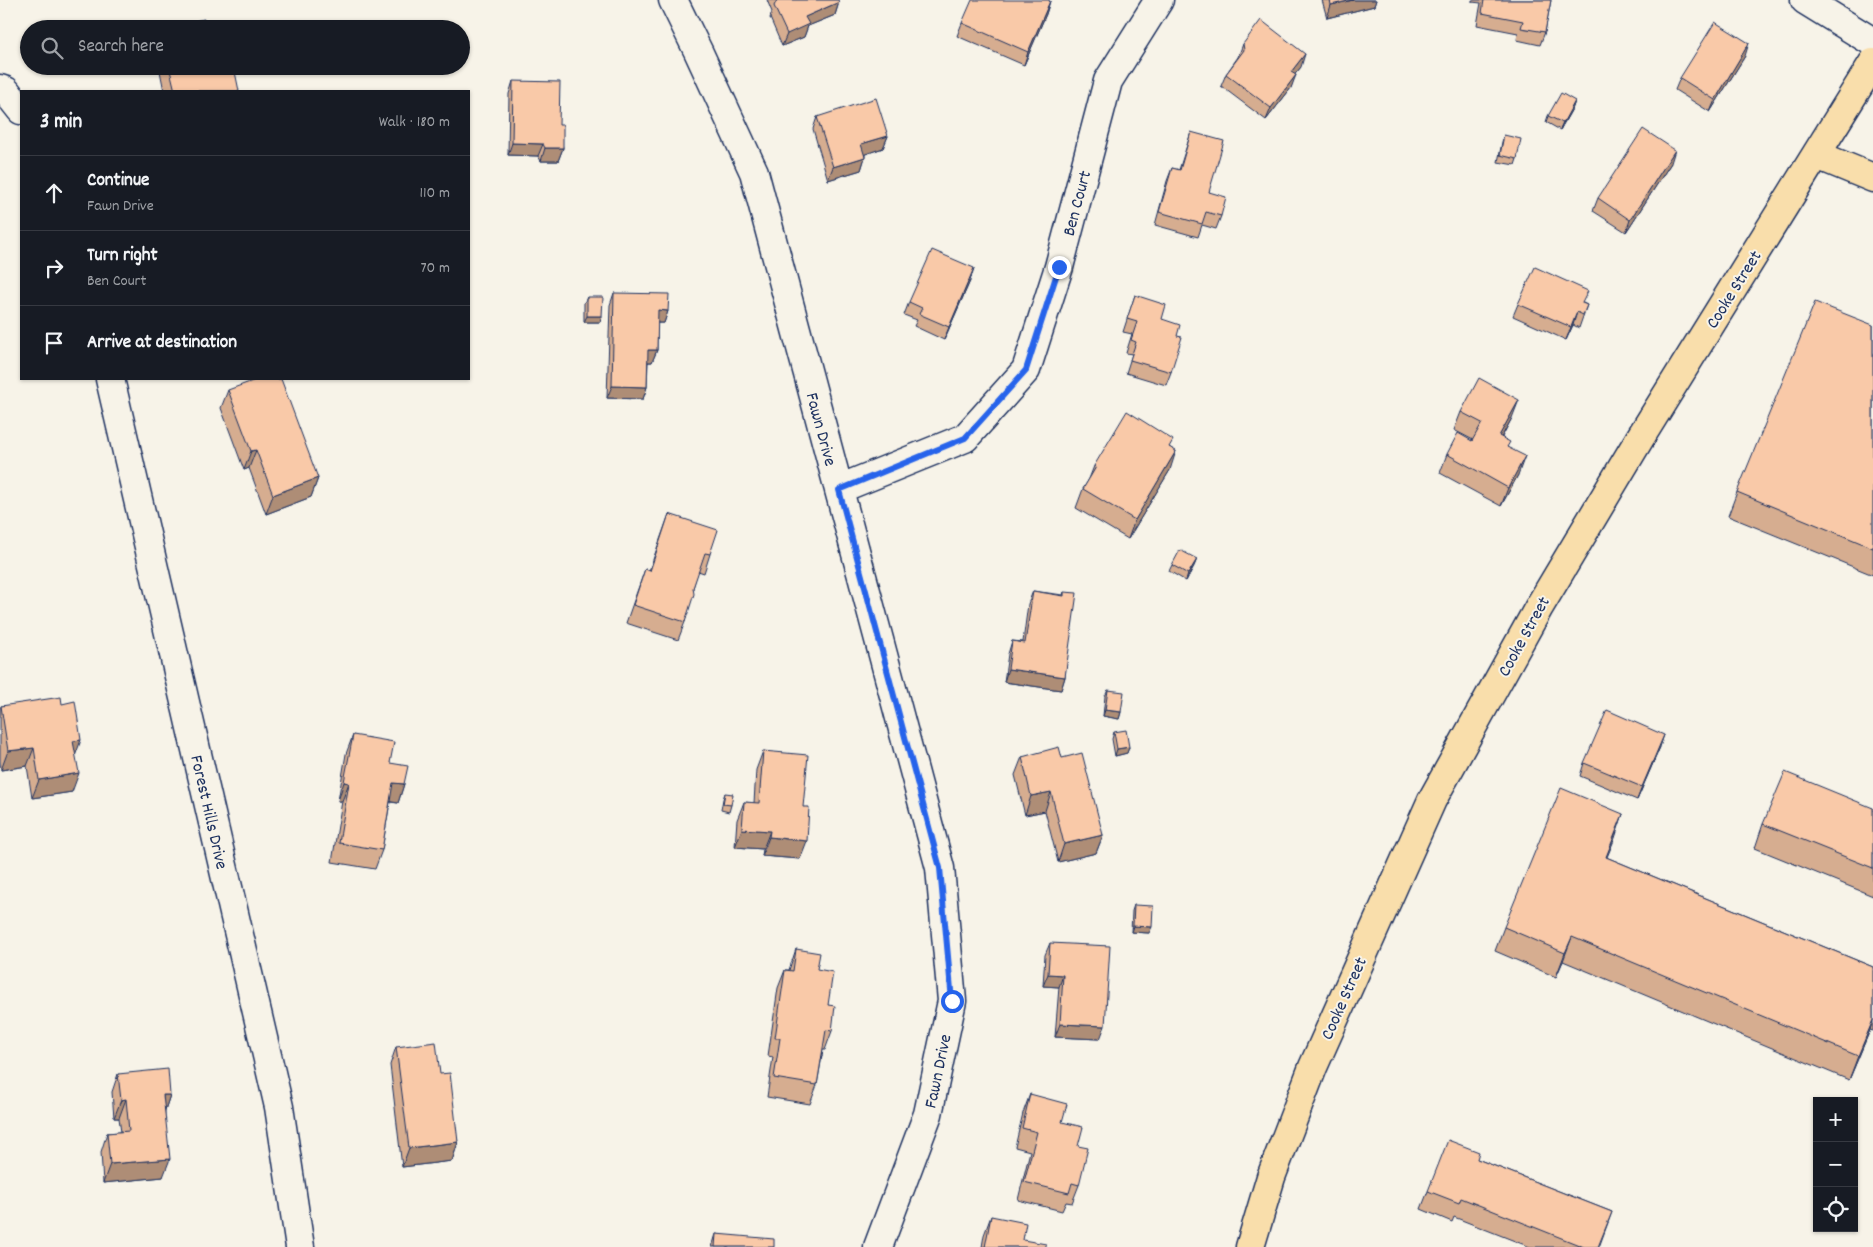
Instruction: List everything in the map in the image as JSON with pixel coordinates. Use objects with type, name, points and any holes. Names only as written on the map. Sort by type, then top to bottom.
[{"type":"main road","name":"Cooke Street","points":[[1250,1247],[1271,1177],[1313,1067],[1432,800],[1543,599],[1640,438],[1873,63]]},
{"type":"main road","points":[[1817,155],[1873,178]]},
{"type":"street","name":"Fawn Drive","points":[[673,0],[754,172],[940,868],[952,1001],[928,1114],[878,1247]]},
{"type":"street","name":"Ben Court","points":[[839,490],[965,438],[1026,370],[1059,267],[1108,81],[1159,0]]},
{"type":"street","points":[[1805,0],[1873,42]]},
{"type":"street","points":[[0,89],[6,91],[20,109]]},
{"type":"street","name":"Forest Hills Drive","points":[[110,380],[279,1107],[300,1247]]},
{"type":"building","points":[[777,0],[838,0],[839,2],[805,17],[809,24],[787,34],[774,6]]},
{"type":"building","points":[[972,0],[1050,1],[1028,52],[962,23]]},
{"type":"building","points":[[1330,0],[1353,0],[1331,5]]},
{"type":"building","points":[[1484,0],[1551,0],[1545,32],[1521,28],[1523,21],[1482,13]]},
{"type":"building","points":[[1261,20],[1305,54],[1291,72],[1296,75],[1271,108],[1226,74],[1244,50],[1243,44]]},
{"type":"building","points":[[1715,22],[1749,43],[1715,100],[1680,78]]},
{"type":"building","points":[[171,75],[236,75],[239,90],[175,90]]},
{"type":"building","points":[[513,81],[560,82],[559,125],[563,125],[563,148],[545,148],[543,144],[512,143]]},
{"type":"building","points":[[1561,93],[1575,101],[1563,123],[1548,116]]},
{"type":"building","points":[[876,98],[888,136],[861,144],[865,157],[833,167],[817,117]]},
{"type":"building","points":[[1643,129],[1675,150],[1630,220],[1598,198]]},
{"type":"building","points":[[1191,132],[1224,141],[1209,192],[1226,197],[1221,216],[1206,212],[1202,224],[1159,212],[1172,168],[1180,170]]},
{"type":"building","points":[[1504,135],[1521,139],[1517,159],[1500,155]]},
{"type":"building","points":[[932,250],[974,268],[949,327],[919,314],[922,308],[909,302]]},
{"type":"building","points":[[1535,267],[1588,291],[1582,303],[1587,305],[1583,315],[1577,312],[1571,327],[1518,304]]},
{"type":"building","points":[[614,293],[669,294],[668,311],[658,310],[657,350],[648,350],[647,387],[612,386]]},
{"type":"building","points":[[1135,295],[1166,305],[1162,319],[1180,325],[1177,336],[1182,337],[1171,372],[1130,360],[1136,342],[1131,340],[1137,322],[1127,319]]},
{"type":"building","points":[[587,297],[603,297],[602,316],[587,316]]},
{"type":"building","points":[[1815,302],[1873,325],[1873,548],[1737,492]]},
{"type":"building","points":[[1479,378],[1519,400],[1499,436],[1510,442],[1507,447],[1525,456],[1508,488],[1447,454],[1458,433],[1472,441],[1482,423],[1461,412]]},
{"type":"building","points":[[255,380],[281,380],[318,478],[273,495],[256,450],[251,451],[228,390]]},
{"type":"building","points":[[1127,411],[1173,440],[1169,447],[1176,451],[1135,520],[1083,489],[1096,467],[1094,466]]},
{"type":"building","points":[[669,514],[718,530],[710,554],[705,553],[693,588],[694,594],[685,622],[633,605],[645,569],[650,571]]},
{"type":"building","points":[[1180,550],[1197,559],[1188,574],[1172,565]]},
{"type":"building","points":[[1033,591],[1064,596],[1064,592],[1077,593],[1065,677],[1008,669],[1012,641],[1025,643]]},
{"type":"building","points":[[1108,690],[1124,692],[1121,712],[1105,710]]},
{"type":"building","points":[[61,697],[62,704],[75,701],[81,740],[73,741],[79,773],[39,780],[34,748],[8,751],[1,706]]},
{"type":"building","points":[[1607,710],[1664,735],[1642,787],[1584,763]]},
{"type":"building","points":[[1126,730],[1129,747],[1117,749],[1114,732]]},
{"type":"building","points":[[353,735],[394,742],[390,763],[408,766],[404,784],[393,783],[382,850],[339,843],[349,783],[344,782]]},
{"type":"building","points":[[1059,747],[1062,758],[1082,753],[1103,835],[1064,844],[1051,792],[1031,796],[1022,757]]},
{"type":"building","points":[[763,751],[808,755],[803,807],[809,807],[807,841],[769,837],[770,831],[742,829],[744,802],[759,803]]},
{"type":"building","points":[[1785,772],[1873,808],[1873,868],[1763,824]]},
{"type":"building","points":[[1561,788],[1623,814],[1606,857],[1873,967],[1873,1020],[1858,1056],[1572,937],[1565,953],[1504,927]]},
{"type":"building","points":[[725,793],[733,794],[731,805],[723,804]]},
{"type":"building","points":[[1134,905],[1153,906],[1152,927],[1133,926]]},
{"type":"building","points":[[1050,943],[1110,946],[1105,1026],[1060,1024],[1063,975],[1048,974]]},
{"type":"building","points":[[796,949],[820,953],[817,969],[833,972],[828,1005],[835,1006],[832,1031],[826,1030],[817,1085],[774,1078],[780,1038],[775,1038],[785,970],[793,971]]},
{"type":"building","points":[[436,1042],[440,1074],[450,1073],[458,1142],[409,1148],[396,1047]]},
{"type":"building","points":[[168,1069],[170,1095],[163,1095],[170,1159],[110,1164],[107,1133],[129,1131],[126,1099],[121,1100],[118,1074]]},
{"type":"building","points":[[1030,1094],[1067,1104],[1062,1122],[1083,1127],[1078,1146],[1088,1148],[1079,1185],[1072,1183],[1069,1193],[1024,1182],[1037,1132],[1022,1128]]},
{"type":"building","points":[[1448,1140],[1479,1152],[1477,1159],[1612,1212],[1598,1247],[1584,1247],[1461,1198],[1459,1203],[1428,1191]]},
{"type":"building","points":[[991,1216],[1026,1223],[1023,1240],[1046,1244],[1046,1247],[985,1247]]},
{"type":"building","points":[[716,1234],[774,1239],[774,1247],[715,1247]]},
{"type":"route","points":[[952,1001],[940,868],[839,490],[965,438],[1026,370],[1059,267]]}]
